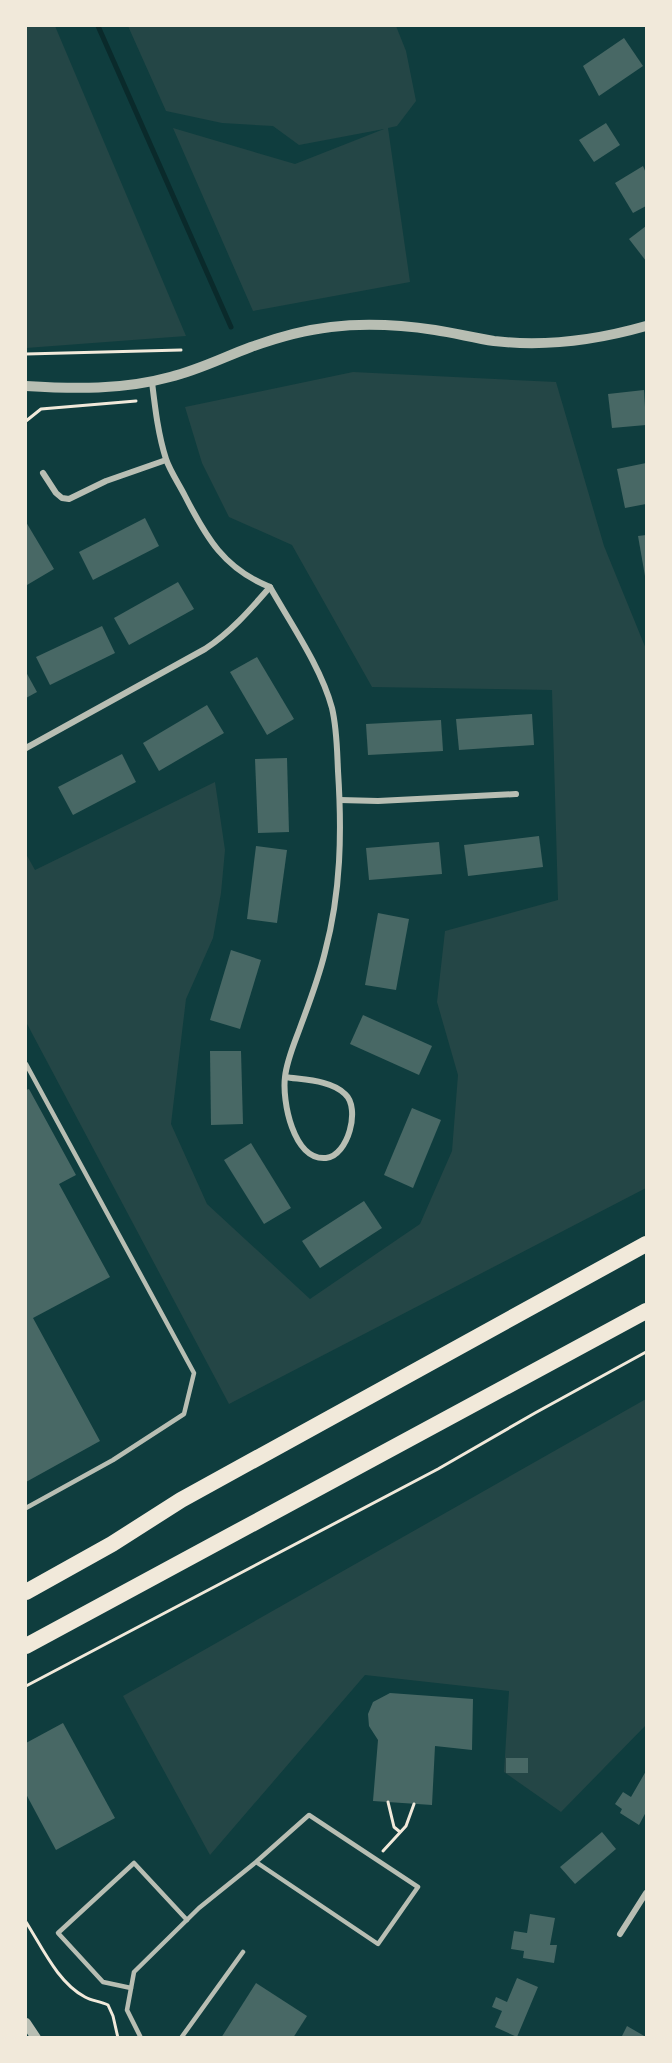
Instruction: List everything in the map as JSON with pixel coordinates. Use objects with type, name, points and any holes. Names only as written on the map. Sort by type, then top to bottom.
[{"type":"highway","points":[[26,1592],[112,1544],[181,1500],[646,1244]]},
{"type":"highway","points":[[26,1646],[646,1311]]},
{"type":"street","points":[[26,386],[96,388],[152,382],[202,368],[252,347],[290,335],[329,327],[396,326],[437,330],[495,341],[537,343],[579,341],[646,326]]},
{"type":"street","points":[[152,382],[166,460],[202,529],[219,553],[245,575],[270,587],[322,681],[332,708],[340,800],[339,878],[335,912],[318,980],[289,1057],[285,1077],[285,1104],[295,1135],[303,1148],[315,1156],[326,1158],[334,1154],[348,1135],[352,1118],[352,1103],[345,1094],[333,1086],[285,1077]]},
{"type":"street","points":[[43,473],[56,493],[62,498],[69,499],[106,480],[166,460]]},
{"type":"street","points":[[26,748],[205,649],[242,620],[270,587]]},
{"type":"street","points":[[340,800],[378,801],[516,794]]},
{"type":"street","points":[[620,1934],[646,1893]]},
{"type":"street","points":[[26,2023],[36,2037]]},
{"type":"lane","points":[[26,1064],[195,1373],[184,1414],[113,1460],[26,1508]]},
{"type":"lane","points":[[141,2037],[127,2010],[135,1972],[186,1920],[309,1815],[418,1887],[378,1944],[256,1862]]},
{"type":"lane","points":[[131,1988],[103,1982],[58,1934],[134,1863],[186,1920]]},
{"type":"lane","points":[[182,2037],[243,1952]]},
{"type":"path","points":[[26,354],[181,350]]},
{"type":"path","points":[[26,421],[41,409],[154,398]]},
{"type":"path","points":[[26,1686],[427,1474],[646,1352]]},
{"type":"path","points":[[388,1802],[394,1827],[400,1832]]},
{"type":"path","points":[[377,1860],[389,1842],[406,1826],[414,1804]]},
{"type":"path","points":[[26,1922],[61,1976],[86,1998],[108,2005],[118,2037]]},
{"type":"shaded area","points":[[26,26],[55,26],[186,336],[26,348]]},
{"type":"shaded area","points":[[128,26],[396,26],[406,51],[416,101],[397,126],[388,128],[410,282],[253,311],[173,128],[295,164],[384,129],[299,145],[273,126],[222,123],[166,111]]},
{"type":"shaded area","points":[[353,372],[556,382],[604,546],[646,649],[646,1188],[229,1404],[26,1022],[26,854],[35,870],[215,782],[225,850],[221,893],[213,938],[186,999],[171,1124],[207,1204],[310,1299],[420,1224],[452,1151],[458,1075],[437,1002],[445,931],[558,900],[552,690],[372,687],[292,545],[229,517],[202,463],[185,407]]},
{"type":"shaded area","points":[[646,1399],[646,1725],[561,1812],[504,1772],[509,1691],[365,1675],[210,1855],[123,1696]]},
{"type":"building","points":[[624,38],[643,66],[599,96],[583,66]]},
{"type":"building","points":[[606,123],[620,145],[594,162],[579,140]]},
{"type":"building","points":[[643,166],[646,173],[646,206],[633,213],[615,183]]},
{"type":"building","points":[[646,226],[646,261],[629,239]]},
{"type":"building","points":[[644,390],[646,425],[612,428],[608,394]]},
{"type":"building","points":[[646,463],[646,504],[625,508],[617,469]]},
{"type":"building","points":[[145,518],[159,546],[93,580],[79,552]]},
{"type":"building","points":[[26,522],[54,569],[27,585],[26,582]]},
{"type":"building","points":[[646,535],[646,576],[645,576],[638,536]]},
{"type":"building","points":[[178,582],[194,609],[129,645],[114,618]]},
{"type":"building","points":[[102,626],[115,653],[50,685],[36,657]]},
{"type":"building","points":[[257,657],[294,719],[267,735],[230,672]]},
{"type":"building","points":[[26,672],[37,692],[26,698]]},
{"type":"building","points":[[207,705],[224,733],[159,771],[143,743]]},
{"type":"building","points":[[532,714],[534,745],[459,750],[456,719]]},
{"type":"building","points":[[441,720],[443,751],[368,755],[366,724]]},
{"type":"building","points":[[122,754],[136,782],[73,815],[58,787]]},
{"type":"building","points":[[287,758],[289,832],[258,833],[255,759]]},
{"type":"building","points":[[539,836],[543,867],[468,876],[464,845]]},
{"type":"building","points":[[439,842],[442,874],[369,880],[366,848]]},
{"type":"building","points":[[256,846],[287,850],[277,923],[247,919]]},
{"type":"building","points":[[378,913],[409,919],[396,990],[365,985]]},
{"type":"building","points":[[231,950],[261,960],[240,1029],[210,1020]]},
{"type":"building","points":[[363,1015],[432,1046],[419,1075],[350,1044]]},
{"type":"building","points":[[210,1051],[241,1051],[243,1124],[211,1125]]},
{"type":"building","points":[[29,1089],[76,1175],[59,1184],[110,1277],[33,1318],[100,1441],[26,1482],[26,1090]]},
{"type":"building","points":[[412,1108],[441,1120],[413,1188],[384,1175]]},
{"type":"building","points":[[251,1143],[291,1208],[264,1224],[224,1160]]},
{"type":"building","points":[[364,1201],[382,1228],[320,1268],[302,1241]]},
{"type":"building","points":[[390,1693],[473,1699],[472,1750],[435,1746],[432,1805],[373,1801],[378,1740],[369,1726],[368,1714],[373,1702]]},
{"type":"building","points":[[63,1723],[115,1818],[56,1850],[26,1794],[26,1743]]},
{"type":"building","points":[[506,1758],[528,1758],[528,1773],[506,1773]]},
{"type":"building","points":[[646,1771],[646,1812],[639,1825],[620,1813],[622,1809],[615,1804],[623,1792],[631,1797]]},
{"type":"building","points":[[602,1832],[616,1849],[575,1884],[560,1867]]},
{"type":"building","points":[[530,1914],[555,1918],[550,1945],[557,1945],[554,1963],[523,1958],[524,1951],[511,1949],[514,1931],[527,1933]]},
{"type":"building","points":[[517,1978],[538,1987],[517,2037],[495,2027],[502,2011],[492,2007],[496,1997],[507,2002]]},
{"type":"building","points":[[256,1983],[307,2016],[293,2038],[221,2038]]},
{"type":"building","points":[[627,2026],[646,2037],[646,2038],[621,2038]]},
{"type":"waterway","points":[[98,26],[231,327]]}]
